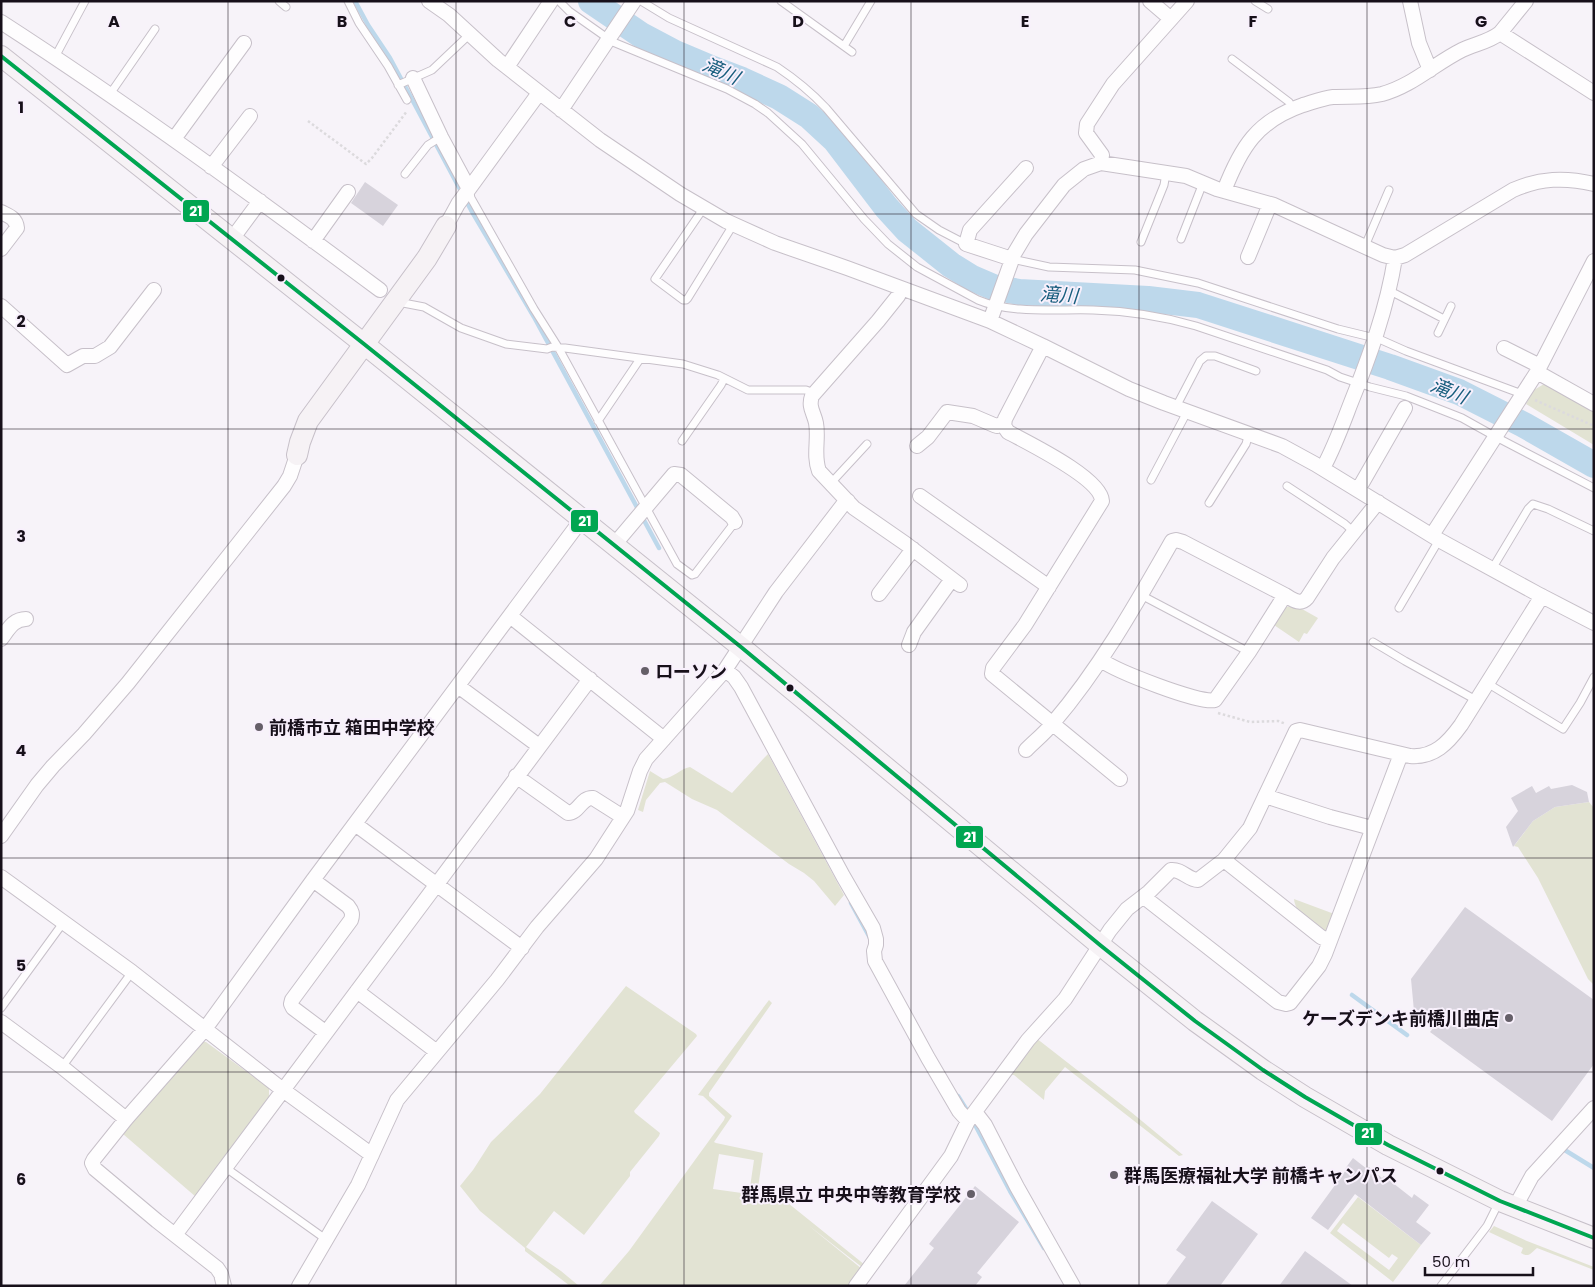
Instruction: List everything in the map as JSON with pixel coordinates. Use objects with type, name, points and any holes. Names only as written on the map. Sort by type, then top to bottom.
[{"type":"street","points":[[429,1],[449,15],[539,93],[629,161],[703,209],[733,225],[774,243],[990,321],[1113,382],[1181,410],[1282,446],[1492,569],[1594,622]]},
{"type":"street","points":[[507,67],[551,1]]},
{"type":"street","points":[[1150,1],[1171,19]]},
{"type":"street","points":[[1101,164],[1102,155],[1086,132],[1088,124],[1113,84],[1186,1]]},
{"type":"street","points":[[1410,1],[1419,43],[1430,70]]},
{"type":"street","points":[[1224,191],[1243,150],[1254,134],[1272,119],[1293,108],[1332,97],[1363,97],[1384,93],[1403,86],[1461,50],[1490,40],[1500,33],[1526,1]]},
{"type":"street","points":[[561,110],[636,2]]},
{"type":"street","points":[[1,22],[174,139],[387,296]]},
{"type":"street","points":[[1500,33],[1594,93]]},
{"type":"street","points":[[174,139],[244,43]]},
{"type":"street","points":[[1,56],[741,647],[1100,945],[1195,1021],[1256,1065],[1305,1097],[1388,1146],[1507,1204],[1594,1238]]},
{"type":"street","points":[[405,82],[436,139],[469,189]]},
{"type":"street","points":[[1,836],[37,785],[128,683],[284,486],[290,476],[301,436],[308,421],[364,344],[387,296],[427,258],[458,204],[539,93]]},
{"type":"street","points":[[211,166],[250,116]]},
{"type":"street","points":[[990,321],[1011,261],[1022,239],[1060,190],[1074,176],[1101,164],[1186,176],[1224,191],[1270,204],[1383,255],[1395,258],[1405,255],[1513,190],[1528,184],[1553,179],[1577,180],[1594,184]]},
{"type":"street","points":[[1011,261],[966,244],[970,230],[1026,168]]},
{"type":"street","points":[[314,241],[348,192]]},
{"type":"street","points":[[232,239],[260,202]]},
{"type":"street","points":[[1248,257],[1270,204]]},
{"type":"street","points":[[1,212],[13,218],[16,221],[17,228],[1,249]]},
{"type":"street","points":[[1322,468],[1336,440],[1360,381],[1388,291],[1395,258]]},
{"type":"street","points":[[1436,537],[1538,369],[1594,261]]},
{"type":"street","points":[[901,289],[898,296],[878,322],[812,396],[810,406],[817,430],[816,464],[819,470],[854,508],[956,582],[914,632],[909,645]]},
{"type":"street","points":[[1,306],[67,365],[83,356],[96,356],[110,347],[154,290]]},
{"type":"street","points":[[917,446],[928,437],[947,412],[973,416],[997,426],[1004,423],[1043,346]]},
{"type":"street","points":[[1504,348],[1590,402],[1594,388]]},
{"type":"street","points":[[1358,490],[1405,408]]},
{"type":"street","points":[[1004,423],[1008,432],[1061,461],[1094,486],[1102,497],[1101,504],[1025,625],[992,671],[994,677],[1120,779]]},
{"type":"street","points":[[614,545],[671,477],[677,473],[732,517],[735,522]]},
{"type":"street","points":[[920,496],[1048,587]]},
{"type":"street","points":[[300,1286],[358,1185],[397,1100],[554,908],[596,860],[630,804],[643,764],[725,670],[776,592],[842,506],[848,502]]},
{"type":"street","points":[[1026,750],[1053,724],[1101,660],[1142,595],[1172,541],[1183,542],[1299,602],[1305,600],[1327,566],[1378,502]]},
{"type":"street","points":[[224,1286],[221,1274],[217,1268],[95,1169],[92,1163],[126,1119],[205,1029],[313,880],[582,519]]},
{"type":"street","points":[[878,594],[912,549]]},
{"type":"street","points":[[1101,660],[1128,675],[1210,702],[1218,697],[1249,652],[1284,595]]},
{"type":"street","points":[[856,1286],[951,1156],[971,1117],[1028,1040],[1065,998],[1100,945],[1128,909],[1171,870],[1178,870],[1198,880],[1224,860],[1250,828],[1296,732],[1300,730],[1417,757],[1424,756],[1441,748],[1454,735],[1542,596]]},
{"type":"street","points":[[510,616],[664,739]]},
{"type":"street","points":[[2,638],[18,619],[26,619]]},
{"type":"street","points":[[725,670],[741,686],[873,928],[876,939],[875,961],[928,1058],[959,1111],[985,1124],[1017,1187],[1074,1286]]},
{"type":"street","points":[[175,1235],[590,679]]},
{"type":"street","points":[[458,686],[539,746]]},
{"type":"street","points":[[1144,896],[1282,1004],[1286,1004],[1293,1000],[1319,966],[1330,942],[1401,754]]},
{"type":"street","points":[[516,776],[568,813],[575,811],[589,797],[623,817]]},
{"type":"street","points":[[1265,796],[1372,828]]},
{"type":"street","points":[[355,824],[522,948]]},
{"type":"street","points":[[1224,860],[1321,937],[1330,942]]},
{"type":"street","points":[[1,877],[132,972],[283,1090],[372,1155]]},
{"type":"street","points":[[313,880],[348,906],[352,915],[351,920],[292,1000],[291,1004],[293,1008],[325,1032]]},
{"type":"street","points":[[357,991],[437,1052]]},
{"type":"street","points":[[1,1022],[62,1066],[126,1119]]},
{"type":"street","points":[[1507,1204],[1594,1108]]},
{"type":"lane","points":[[55,57],[85,1]]},
{"type":"lane","points":[[279,1],[286,7]]},
{"type":"lane","points":[[348,1],[359,23],[380,54],[405,82],[407,100]]},
{"type":"lane","points":[[559,1],[569,11],[610,37],[619,45],[727,89],[768,112],[802,144],[864,219],[888,244],[931,275],[978,300],[997,302],[1010,308],[1123,312],[1182,322],[1328,370],[1340,377],[1360,381],[1434,406],[1497,435],[1594,488]]},
{"type":"lane","points":[[781,1],[852,52]]},
{"type":"lane","points":[[844,46],[871,1]]},
{"type":"lane","points":[[1255,1],[1268,9]]},
{"type":"lane","points":[[636,2],[777,67],[791,76],[826,108],[916,214],[939,230],[966,244]]},
{"type":"lane","points":[[110,94],[155,29]]},
{"type":"lane","points":[[405,82],[432,70],[470,34]]},
{"type":"lane","points":[[1232,59],[1290,102],[1293,108]]},
{"type":"lane","points":[[405,174],[428,145],[436,139]]},
{"type":"lane","points":[[1141,242],[1164,185],[1166,173]]},
{"type":"lane","points":[[1181,239],[1203,183]]},
{"type":"lane","points":[[469,189],[470,198],[553,348],[598,420],[674,559],[682,568],[692,575],[695,574],[735,522]]},
{"type":"lane","points":[[1365,246],[1389,190]]},
{"type":"lane","points":[[703,209],[654,279],[683,300],[688,298],[733,225]]},
{"type":"lane","points":[[1011,261],[1049,267],[1135,270],[1198,283],[1373,340],[1521,397]]},
{"type":"lane","points":[[1388,291],[1444,319]]},
{"type":"lane","points":[[387,296],[424,307],[461,328],[506,344],[611,354],[682,364],[724,378],[748,390],[806,390],[814,394]]},
{"type":"lane","points":[[1438,333],[1451,306]]},
{"type":"lane","points":[[1151,480],[1200,361],[1206,356],[1215,356],[1256,372]]},
{"type":"lane","points":[[598,420],[640,359]]},
{"type":"lane","points":[[682,441],[724,378]]},
{"type":"lane","points":[[1209,503],[1246,444],[1249,434]]},
{"type":"lane","points":[[831,483],[867,444]]},
{"type":"lane","points":[[1287,486],[1345,524],[1354,532]]},
{"type":"lane","points":[[1492,569],[1528,509],[1533,504],[1594,531]]},
{"type":"lane","points":[[1399,608],[1436,537]]},
{"type":"lane","points":[[1142,595],[1249,652]]},
{"type":"lane","points":[[1373,642],[1476,700]]},
{"type":"lane","points":[[1487,683],[1563,729],[1594,677]]},
{"type":"lane","points":[[1,1008],[63,923]]},
{"type":"lane","points":[[62,1066],[132,972]]},
{"type":"lane","points":[[226,1168],[327,1240]]},
{"type":"lane","points":[[1441,1286],[1487,1226],[1507,1204]]},
{"type":"path","points":[[308,121],[366,164],[408,109],[409,104],[407,100]]},
{"type":"path","points":[[1521,397],[1594,426]]},
{"type":"green space","points":[[1544,384],[1594,410],[1594,445],[1526,404],[1534,390]]},
{"type":"green space","points":[[1295,605],[1318,618],[1307,634],[1304,633],[1299,642],[1274,625],[1286,607]]},
{"type":"green space","points":[[768,754],[844,895],[835,906],[814,881],[804,873],[789,864],[717,810],[692,799],[665,782],[660,783],[646,800],[643,812],[638,810],[650,771],[663,779],[690,767],[732,793]]},
{"type":"green space","points":[[1589,802],[1594,808],[1594,985],[1588,979],[1538,878],[1518,847],[1514,846],[1533,821],[1555,807]]},
{"type":"green space","points":[[1294,899],[1337,915],[1331,930],[1324,932],[1305,918],[1295,904]]},
{"type":"green space","points":[[626,986],[697,1036],[634,1111],[660,1133],[659,1136],[584,1235],[554,1211],[526,1247],[579,1286],[570,1286],[525,1251],[525,1248],[480,1211],[460,1186],[491,1142],[540,1094]]},
{"type":"green space","points":[[769,1000],[772,1003],[709,1093],[709,1096],[732,1116],[714,1142],[763,1153],[759,1190],[778,1195],[865,1265],[863,1268],[808,1225],[862,1269],[850,1286],[599,1286],[629,1251],[724,1120],[725,1117],[703,1096],[698,1095]],"holes":[[[719,1154],[754,1160],[749,1194],[713,1189]]]},
{"type":"green space","points":[[1036,1038],[1183,1155],[1179,1156],[1065,1067],[1045,1091],[1044,1100],[1014,1075],[1008,1075]]},
{"type":"green space","points":[[200,1042],[206,1042],[269,1088],[269,1097],[196,1197],[123,1134]]},
{"type":"green space","points":[[1358,1197],[1421,1245],[1393,1282],[1330,1233]],"holes":[[[1343,1223],[1389,1258],[1392,1254],[1398,1258],[1389,1270],[1337,1231]]]},
{"type":"green space","points":[[1494,1226],[1594,1267],[1594,1270],[1537,1248],[1530,1254],[1521,1253],[1523,1248],[1489,1232]]},
{"type":"building","points":[[365,182],[398,205],[383,226],[351,203]]},
{"type":"building","points":[[1572,785],[1587,792],[1589,802],[1555,807],[1533,821],[1513,847],[1506,827],[1518,811],[1511,798],[1532,786],[1536,793],[1549,786],[1551,789]]},
{"type":"building","name":"ケーズデンキ前橋川曲店","points":[[1465,907],[1594,1000],[1594,1064],[1552,1121],[1430,1032],[1436,1025],[1414,1011],[1411,979]]},
{"type":"building","points":[[1353,1158],[1367,1169],[1369,1167],[1382,1178],[1384,1176],[1412,1198],[1414,1194],[1429,1205],[1416,1222],[1431,1233],[1421,1245],[1355,1194],[1328,1230],[1311,1218]]},
{"type":"building","points":[[975,1186],[1019,1222],[977,1273],[982,1277],[975,1286],[904,1286],[934,1248],[929,1244]]},
{"type":"building","points":[[1212,1201],[1258,1234],[1220,1286],[1165,1286],[1186,1257],[1176,1250]]},
{"type":"building","points":[[1305,1251],[1353,1286],[1279,1286]]},
{"type":"waterway","points":[[355,1],[390,58],[471,210],[534,317],[659,548]]},
{"type":"waterway","name":"滝川","points":[[591,1],[641,35],[675,53],[779,97],[809,116],[835,140],[886,207],[907,230],[951,265],[972,278],[993,287],[1019,292],[1148,299],[1198,305],[1390,367],[1459,392],[1524,425],[1594,465]]},
{"type":"waterway","points":[[851,903],[870,938]]},
{"type":"waterway","points":[[1352,995],[1407,1035]]},
{"type":"waterway","points":[[958,1096],[968,1112]]},
{"type":"waterway","points":[[972,1119],[1010,1191],[1044,1248]]},
{"type":"waterway","points":[[1563,1149],[1594,1168]]},
{"type":"transit line","name":"21","points":[[1,56],[741,647],[1100,945],[1195,1021],[1263,1070],[1305,1097],[1388,1145],[1500,1201],[1594,1238]]},
{"type":"place","name":"ローソン","points":[[645,671]]},
{"type":"place","name":"前橋市立 箱田中学校","points":[[259,727]]},
{"type":"place","name":"ケーズデンキ前橋川曲店","points":[[1509,1018]]},
{"type":"place","name":"群馬医療福祉大学 前橋キャンパス","points":[[1114,1175]]},
{"type":"place","name":"群馬県立 中央中等教育学校","points":[[971,1194]]}]
